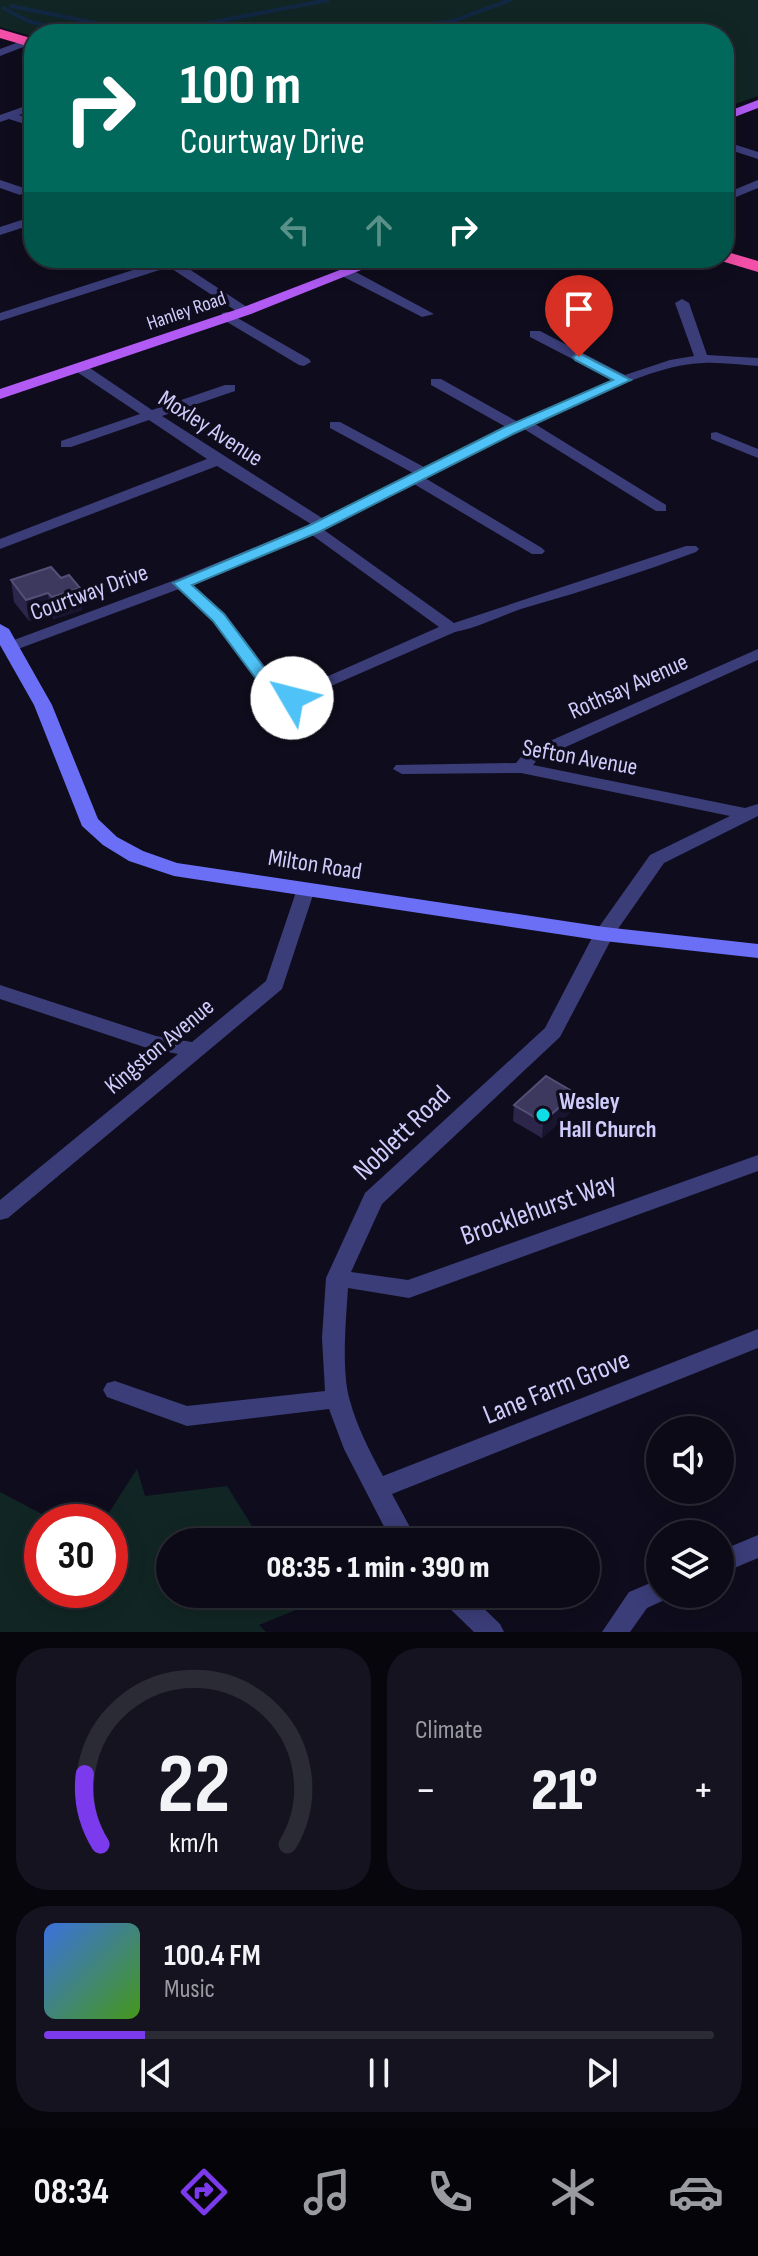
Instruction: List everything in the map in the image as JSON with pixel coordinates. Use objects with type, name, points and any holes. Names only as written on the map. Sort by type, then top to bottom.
[{"type":"highway","points":[[0,33],[24,41]]},
{"type":"highway","points":[[734,259],[758,267]]},
{"type":"main road","points":[[734,113],[758,104]]},
{"type":"main road","name":"Hanley Road","points":[[0,394],[246,311],[359,268]]},
{"type":"street","points":[[0,53],[24,45]]},
{"type":"street","points":[[5,117],[24,110]]},
{"type":"street","points":[[734,148],[758,156]]},
{"type":"street","points":[[0,184],[20,191]]},
{"type":"street","points":[[734,194],[758,184]]},
{"type":"street","points":[[0,231],[24,223]]},
{"type":"street","points":[[0,317],[151,268]]},
{"type":"street","points":[[187,268],[246,311]]},
{"type":"street","points":[[347,273],[427,314]]},
{"type":"street","points":[[682,303],[702,359]]},
{"type":"street","points":[[227,316],[304,362]]},
{"type":"street","points":[[535,334],[624,380]]},
{"type":"street","name":"Courtway Drive","points":[[6,637],[181,583],[317,526],[521,426],[624,380],[675,363],[702,359],[758,362]]},
{"type":"street","name":"Moxley Avenue","points":[[79,367],[317,526],[451,628]]},
{"type":"street","points":[[436,382],[521,426],[661,508]]},
{"type":"street","points":[[66,444],[230,388]]},
{"type":"street","points":[[335,425],[537,551]]},
{"type":"street","points":[[716,436],[758,454]]},
{"type":"street","points":[[0,544],[218,460]]},
{"type":"street","points":[[181,583],[219,617],[277,695],[292,698],[451,628],[473,624],[536,598],[566,593],[691,549]]},
{"type":"street","name":"Milton Road","points":[[6,637],[43,705],[89,822],[110,841],[136,856],[174,869],[604,934],[758,951]]},
{"type":"street","name":"Rothsay Avenue","points":[[521,768],[531,756],[758,654]]},
{"type":"street","name":"Sefton Avenue","points":[[402,769],[521,768],[752,811]]},
{"type":"street","name":"Noblett Road","points":[[398,1528],[356,1449],[337,1399],[334,1338],[337,1278],[373,1199],[553,1032],[604,934],[657,859],[752,811]]},
{"type":"street","name":"Kingston Avenue","points":[[0,1212],[275,984],[306,889]]},
{"type":"street","points":[[0,992],[154,1043],[195,1049]]},
{"type":"street","name":"Brocklehurst Way","points":[[337,1278],[409,1289],[758,1163]]},
{"type":"street","name":"Lane Farm Grove","points":[[377,1489],[758,1338]]},
{"type":"street","points":[[115,1390],[187,1416],[337,1399]]},
{"type":"street","points":[[734,1557],[758,1546]]},
{"type":"street","points":[[615,1632],[638,1600],[646,1596]]},
{"type":"street","points":[[466,1608],[491,1632]]},
{"type":"green space","points":[[0,0],[758,0],[758,96],[734,104],[734,24],[24,24],[24,34],[0,27]]},
{"type":"green space","points":[[137,1469],[145,1496],[227,1486],[253,1528],[156,1528],[156,1608],[301,1608],[259,1625],[266,1632],[0,1632],[0,1492],[24,1505],[24,1608],[128,1608],[128,1504],[115,1504]]},
{"type":"building","points":[[51,567],[61,578],[69,575],[80,588],[52,597],[48,593],[26,600],[11,580]]},
{"type":"building","points":[[546,1076],[575,1093],[543,1122],[514,1105]]},
{"type":"waterway","points":[[204,24],[328,0]]},
{"type":"waterway","points":[[430,24],[453,21],[510,0]]},
{"type":"waterway","points":[[11,6],[100,24]]},
{"type":"waterway","points":[[3,8],[40,24]]},
{"type":"place","name":"Wesley Hall Church","points":[[543,1115]]},
{"type":"route","points":[[292,698],[277,695],[219,617],[181,583],[313,529],[508,431],[624,380],[579,357]]}]
